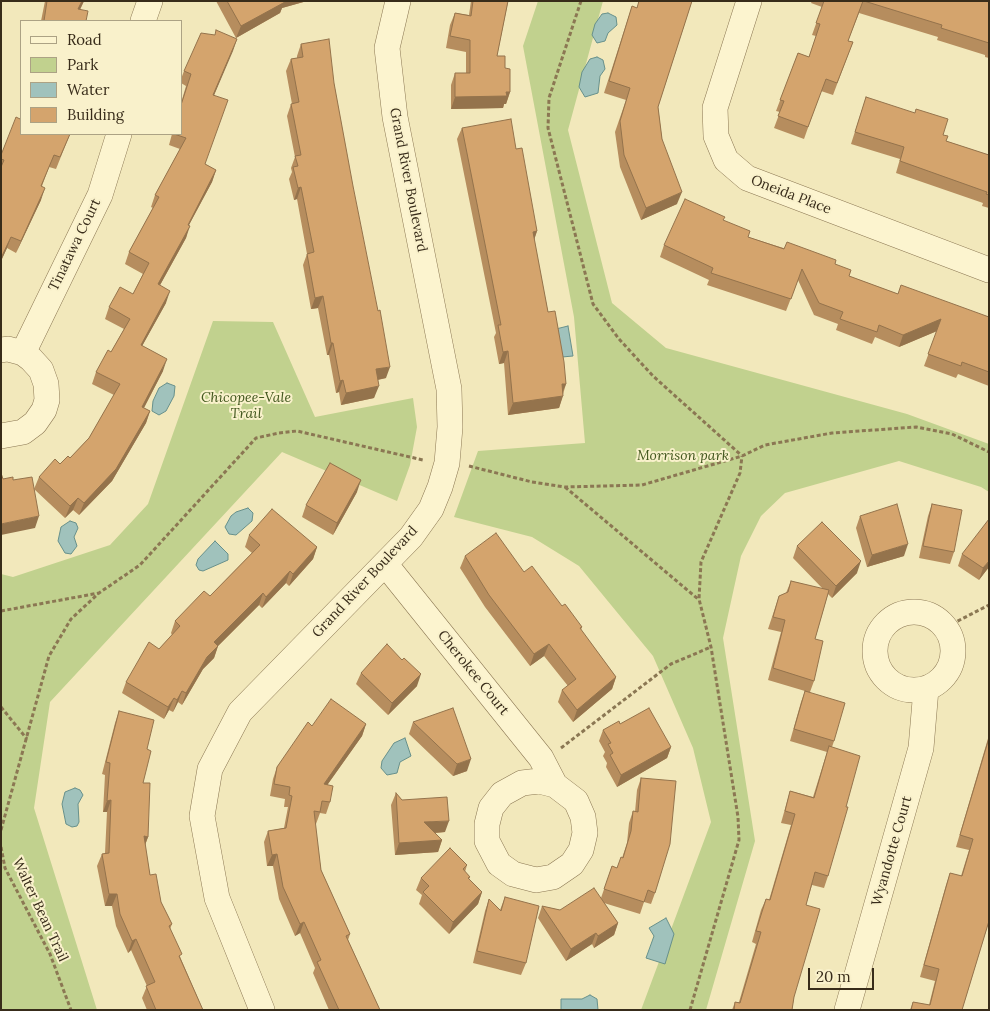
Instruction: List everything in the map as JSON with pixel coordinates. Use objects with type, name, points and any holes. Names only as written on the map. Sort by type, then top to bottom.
[{"type":"street","points":[[143,20],[150,1]]},
{"type":"street","name":"Grand River Boulevard","points":[[262,1010],[217,898],[202,816],[210,769],[240,712],[386,565],[411,537],[434,502],[447,463],[450,427],[449,389],[395,117],[387,48],[398,1]]},
{"type":"street","name":"Oneida Place","points":[[749,1],[715,108],[716,136],[726,160],[747,178],[989,270]]},
{"type":"street","name":"Tinatawa Court","points":[[1,436],[23,432],[35,423],[44,410],[47,400],[46,384],[41,370],[12,351],[100,195],[119,135]]},
{"type":"street","name":"Cherokee Court","points":[[386,565],[541,758],[555,785]]},
{"type":"street","points":[[915,612],[935,617],[946,627],[954,644],[954,658],[948,673],[938,683],[926,689],[912,691],[897,687],[886,679],[878,667],[875,654],[879,633],[887,622],[902,613],[915,612]]},
{"type":"street","name":"Wyandotte Court","points":[[846,1010],[921,748],[926,689]]},
{"type":"path","points":[[581,1],[549,98],[548,128],[593,304],[619,339],[653,376],[742,456]]},
{"type":"path","points":[[464,465],[532,482],[565,487],[642,485],[742,456],[766,445],[832,433],[916,427],[952,434],[989,452]]},
{"type":"path","points":[[1,830],[49,656],[71,619],[99,593],[140,565],[256,438],[279,432],[297,431],[430,461]]},
{"type":"path","points":[[690,1010],[739,840],[738,817],[711,647],[699,599],[701,562],[740,473],[742,456]]},
{"type":"path","points":[[565,487],[699,599]]},
{"type":"path","points":[[1,611],[99,593]]},
{"type":"path","points":[[946,627],[989,605]]},
{"type":"path","points":[[541,758],[566,745],[672,664],[711,647]]},
{"type":"path","points":[[1,707],[27,740]]},
{"type":"path","name":"Walter Bean Trail","points":[[1,847],[5,868],[50,954],[70,1010]]},
{"type":"green space","name":"Morrison park","points":[[538,1],[603,1],[568,130],[612,303],[666,348],[907,414],[989,444],[989,492],[981,487],[899,461],[785,493],[761,516],[741,556],[723,638],[755,841],[706,1010],[641,1010],[711,822],[693,748],[653,656],[579,566],[532,537],[454,517],[478,451],[585,443],[574,317],[523,46]]},
{"type":"green space","name":"Chicopee-Vale Trail","points":[[213,321],[273,322],[315,417],[413,398],[417,427],[410,465],[397,501],[282,452],[50,702],[34,808],[97,1010],[1,1010],[1,574],[13,577],[110,545],[148,504]]},
{"type":"water","points":[[608,13],[616,17],[617,25],[608,33],[605,41],[597,43],[592,35],[595,24],[602,14]]},
{"type":"water","points":[[597,57],[603,60],[605,69],[600,76],[598,93],[585,97],[579,87],[582,72],[590,59]]},
{"type":"water","points":[[568,326],[573,356],[562,357],[556,329]]},
{"type":"water","points":[[167,383],[175,386],[174,396],[166,411],[159,415],[152,411],[153,401],[159,388]]},
{"type":"water","points":[[248,508],[253,513],[252,521],[236,535],[229,534],[225,527],[231,516]]},
{"type":"water","points":[[70,521],[76,523],[78,528],[74,537],[77,546],[71,554],[65,553],[58,541],[61,527]]},
{"type":"water","points":[[215,541],[228,554],[228,560],[203,571],[199,570],[196,565],[198,559]]},
{"type":"water","points":[[405,738],[411,756],[400,762],[397,773],[387,775],[381,768],[382,761],[394,743]]},
{"type":"water","points":[[75,788],[80,790],[83,795],[78,804],[79,822],[77,826],[72,827],[66,824],[62,804],[65,792]]},
{"type":"water","points":[[666,918],[674,934],[665,964],[646,958],[654,936],[649,928]]},
{"type":"water","points":[[590,995],[597,999],[598,1010],[561,1010],[561,999],[582,999]]},
{"type":"building","points":[[47,1],[82,1],[78,9],[88,11],[86,20],[44,20]]},
{"type":"building","points":[[227,1],[284,1],[285,2],[241,26]]},
{"type":"building","points":[[473,1],[508,1],[497,56],[505,56],[505,68],[510,69],[510,92],[506,92],[507,96],[455,97],[455,73],[470,73],[470,40],[450,36],[455,13],[471,16]]},
{"type":"building","points":[[639,1],[692,1],[658,107],[662,139],[682,192],[646,208],[624,155],[620,121],[630,88],[609,81],[632,6],[637,8]]},
{"type":"building","points":[[824,1],[863,1],[848,41],[853,42],[837,83],[826,79],[808,127],[778,116],[784,101],[780,100],[798,53],[809,57],[820,24],[816,23]]},
{"type":"building","points":[[864,1],[989,1],[989,43],[941,28],[942,25]]},
{"type":"building","points":[[216,30],[237,39],[213,95],[228,100],[205,164],[216,170],[188,225],[190,226],[158,284],[170,291],[141,345],[167,359],[142,407],[150,411],[116,469],[84,503],[78,498],[70,506],[39,477],[55,459],[60,464],[68,456],[70,458],[89,438],[120,384],[96,372],[108,350],[111,352],[130,319],[109,307],[120,287],[133,294],[149,263],[129,252],[159,197],[155,195],[186,138],[177,135],[182,135],[182,102],[191,74],[184,71],[201,33],[215,35]]},
{"type":"building","points":[[329,39],[334,83],[353,186],[378,311],[380,310],[390,367],[376,369],[379,386],[346,393],[343,380],[340,381],[323,296],[315,298],[307,254],[314,252],[301,187],[298,188],[293,167],[298,166],[295,156],[301,155],[291,104],[299,102],[291,59],[303,57],[301,44]]},
{"type":"building","points":[[866,97],[915,113],[916,109],[948,119],[943,135],[948,136],[946,141],[989,155],[989,195],[986,194],[987,192],[900,161],[904,147],[855,132]]},
{"type":"building","points":[[16,117],[20,119],[20,135],[70,135],[60,157],[54,155],[41,186],[45,188],[21,241],[11,237],[1,258],[1,167],[4,160],[1,159],[1,155]]},
{"type":"building","points":[[511,119],[516,149],[522,148],[537,231],[533,232],[548,312],[555,311],[566,384],[562,384],[563,396],[513,403],[508,351],[503,352],[498,325],[501,325],[462,128]]},
{"type":"building","points":[[685,199],[725,217],[723,220],[750,231],[748,237],[784,249],[787,242],[836,260],[835,264],[851,270],[849,276],[898,294],[901,285],[989,317],[989,372],[962,362],[961,366],[928,354],[941,319],[903,335],[879,325],[877,332],[840,319],[843,312],[819,303],[802,269],[791,299],[711,273],[713,268],[664,245]]},
{"type":"building","points":[[330,463],[361,480],[337,523],[306,505]]},
{"type":"building","points":[[1,473],[3,479],[13,477],[13,480],[32,477],[39,516],[1,524]]},
{"type":"building","points":[[897,504],[908,544],[872,555],[860,516]]},
{"type":"building","points":[[932,504],[962,510],[954,552],[923,546]]},
{"type":"building","points":[[272,509],[317,547],[293,574],[290,571],[266,597],[263,593],[214,642],[218,646],[207,657],[186,693],[182,691],[177,700],[174,698],[168,707],[126,682],[149,642],[159,649],[180,626],[175,621],[204,591],[210,596],[260,545],[249,535]]},
{"type":"building","points":[[989,519],[989,561],[983,568],[962,554]]},
{"type":"building","points":[[822,522],[861,561],[836,586],[797,546]]},
{"type":"building","points":[[496,533],[524,572],[532,566],[562,606],[565,604],[616,677],[577,710],[562,690],[576,679],[549,644],[534,654],[489,595],[465,556]]},
{"type":"building","points":[[791,581],[829,590],[815,639],[823,641],[814,681],[773,668],[785,620],[773,617],[779,596],[788,592]]},
{"type":"building","points":[[387,644],[402,660],[404,658],[421,674],[392,703],[361,673]]},
{"type":"building","points":[[805,691],[845,703],[834,741],[794,729]]},
{"type":"building","points":[[331,699],[366,724],[324,784],[333,786],[330,802],[322,801],[320,812],[314,811],[321,870],[350,934],[346,936],[380,1010],[339,1010],[317,962],[321,960],[304,922],[300,924],[283,887],[277,854],[272,855],[268,831],[286,828],[292,796],[289,795],[290,787],[274,784],[277,767],[308,722],[312,726]]},
{"type":"building","points":[[453,708],[471,759],[457,764],[413,722]]},
{"type":"building","points":[[649,708],[671,747],[621,775],[610,755],[613,753],[608,744],[611,743],[603,730],[619,721],[620,724]]},
{"type":"building","points":[[119,711],[154,720],[147,749],[151,751],[143,783],[150,783],[148,837],[144,836],[150,875],[156,874],[161,902],[172,924],[169,926],[182,954],[179,956],[203,1010],[156,1010],[146,986],[155,982],[136,939],[132,941],[120,914],[117,894],[109,894],[102,854],[109,853],[111,800],[107,801],[110,763],[106,762]]},
{"type":"building","points":[[989,738],[989,921],[962,1010],[911,1010],[913,1002],[930,1005],[939,969],[924,965],[950,873],[962,876],[973,839],[960,835]]},
{"type":"building","points":[[829,746],[860,756],[846,807],[848,807],[828,876],[815,872],[806,905],[820,909],[794,997],[792,1010],[734,1010],[735,1002],[740,1003],[761,932],[756,931],[766,899],[770,900],[795,814],[785,811],[790,791],[814,798]]},
{"type":"building","points":[[641,778],[676,781],[670,844],[655,893],[648,890],[644,902],[604,889],[612,866],[617,868],[621,857],[623,858],[631,831],[633,811],[638,812]]},
{"type":"building","points":[[396,793],[402,800],[447,797],[449,821],[424,822],[442,840],[399,843]]},
{"type":"building","points":[[450,848],[467,865],[463,869],[470,877],[468,878],[482,892],[453,922],[423,892],[429,886],[421,878]]},
{"type":"building","points":[[594,888],[618,923],[598,936],[596,933],[571,949],[542,906],[560,910]]},
{"type":"building","points":[[505,897],[539,906],[526,963],[477,951],[489,899],[501,911]]}]
